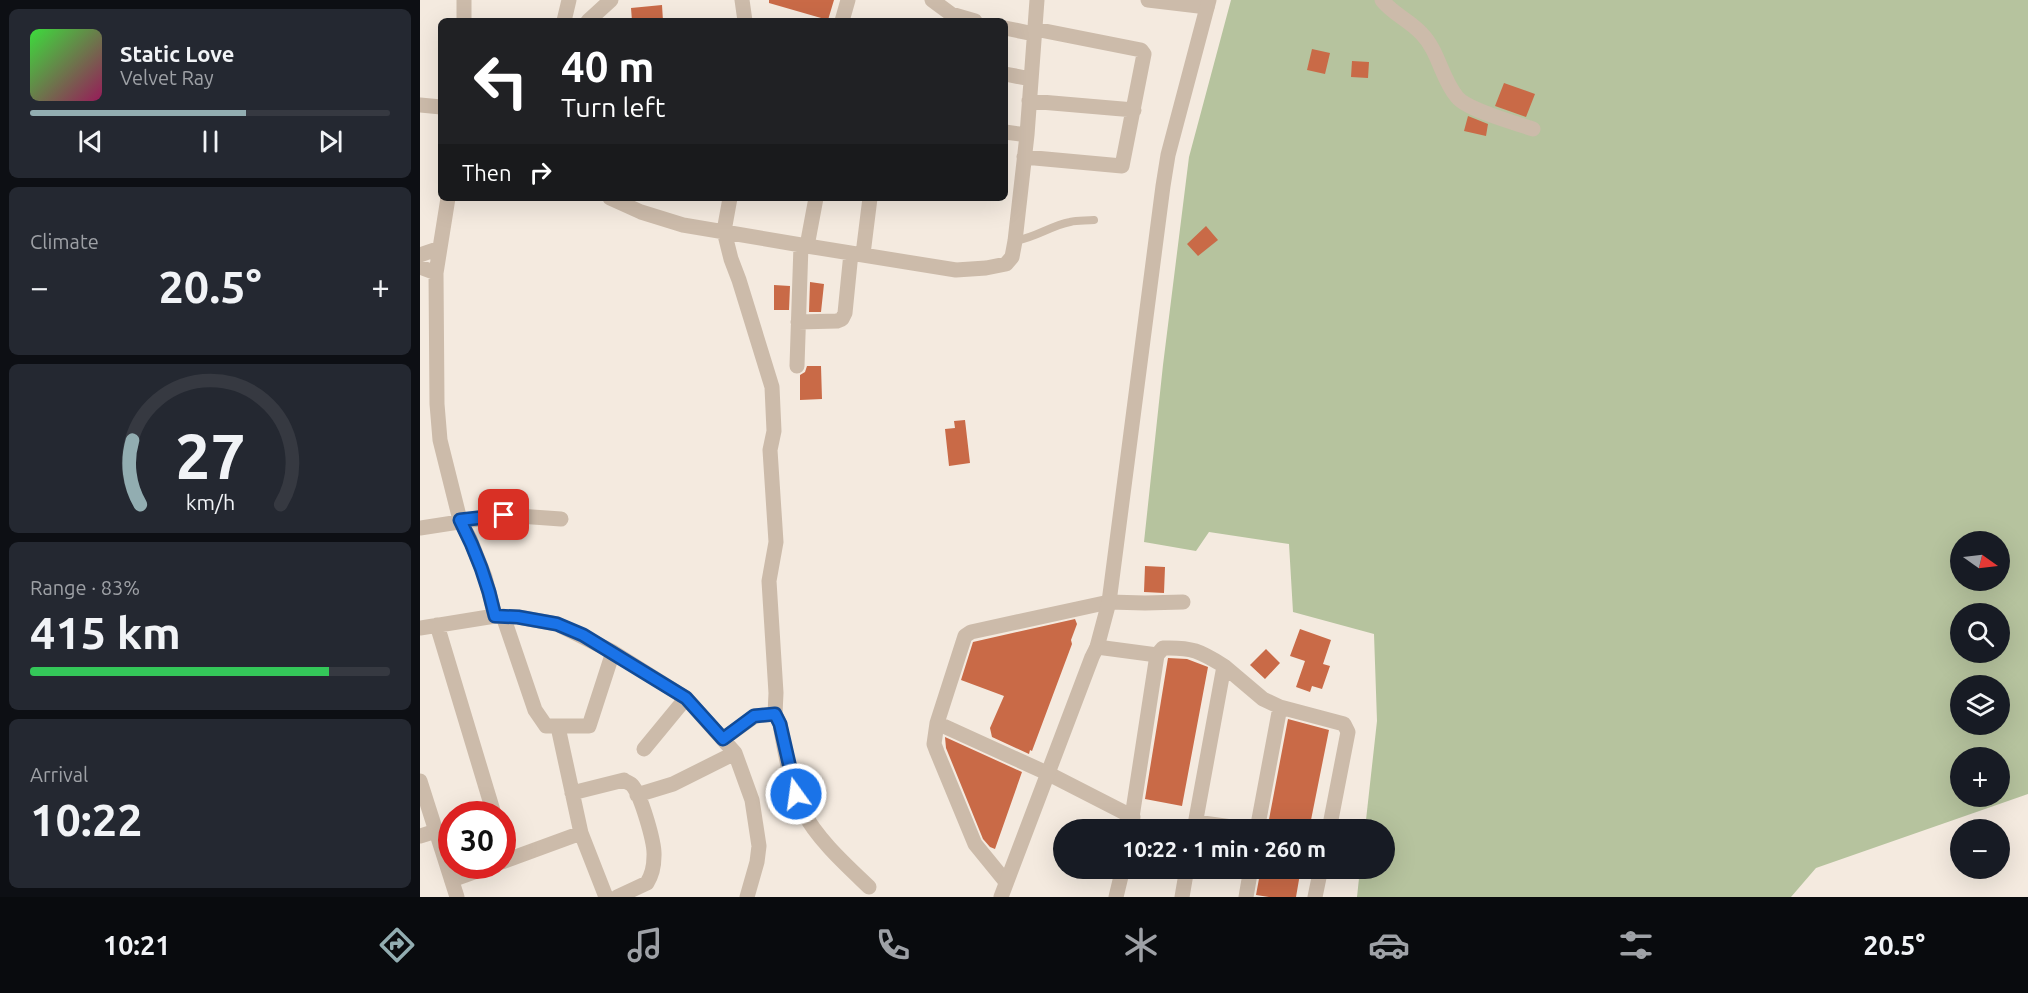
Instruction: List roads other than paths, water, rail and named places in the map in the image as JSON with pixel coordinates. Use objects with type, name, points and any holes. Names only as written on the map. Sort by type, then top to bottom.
[{"type":"street","points":[[464,0],[464,18]]},
{"type":"street","points":[[565,18],[569,0]]},
{"type":"street","points":[[591,18],[611,0]]},
{"type":"street","points":[[742,0],[745,18]]},
{"type":"street","points":[[843,18],[848,0]]},
{"type":"street","points":[[932,0],[951,14],[965,18]]},
{"type":"street","points":[[617,201],[641,212],[683,225],[804,246],[956,270],[978,269],[1009,263],[1015,241],[1027,135],[1037,0]]},
{"type":"street","points":[[1004,890],[1097,647],[1109,602],[1163,186],[1168,156],[1208,3],[1148,0]]},
{"type":"street","points":[[1382,0],[1388,8],[1420,32],[1435,52],[1457,98],[1470,106],[1533,129]]},
{"type":"street","points":[[1008,28],[1144,51],[1122,166],[1024,157]]},
{"type":"street","points":[[1008,75],[1031,79]]},
{"type":"street","points":[[1029,101],[1134,110]]},
{"type":"street","points":[[420,105],[438,107]]},
{"type":"street","points":[[1008,132],[1027,135]]},
{"type":"street","points":[[1008,184],[1021,186]]},
{"type":"street","points":[[448,201],[436,273],[437,416],[445,467],[460,520],[470,539],[535,710],[544,725],[558,728],[589,726],[613,652]]},
{"type":"street","points":[[729,201],[724,231],[772,387],[774,431],[770,450],[776,551],[769,581],[776,693],[775,714],[780,724],[796,794],[802,809],[830,848],[868,887]]},
{"type":"street","points":[[797,366],[804,246],[815,201]]},
{"type":"street","points":[[798,322],[842,319],[869,201]]},
{"type":"street","points":[[420,255],[440,248]]},
{"type":"street","points":[[420,267],[436,273]]},
{"type":"street","points":[[420,528],[504,515],[561,519]]},
{"type":"street","points":[[1004,890],[975,844],[934,744],[936,723],[965,636],[971,632],[1109,602],[1183,602]]},
{"type":"street","points":[[420,628],[499,616],[557,624],[613,652],[686,698],[735,753],[752,800],[758,833],[757,862],[747,897]]},
{"type":"street","points":[[437,625],[490,801]]},
{"type":"street","points":[[1097,647],[1157,655]]},
{"type":"street","points":[[1133,819],[1157,655],[1163,648],[1201,652],[1224,666],[1263,699],[1280,707],[1344,724],[1348,732],[1331,819]]},
{"type":"street","points":[[1196,819],[1224,666]]},
{"type":"street","points":[[644,749],[686,698]]},
{"type":"street","points":[[1259,819],[1280,707]]},
{"type":"street","points":[[723,739],[754,716],[775,714]]},
{"type":"street","points":[[936,723],[1048,774],[1125,819]]},
{"type":"street","points":[[558,728],[581,833],[606,897]]},
{"type":"street","points":[[637,795],[673,784],[735,753]]},
{"type":"street","points":[[572,793],[624,780],[633,786],[637,795],[651,833],[654,865],[647,883],[617,897]]},
{"type":"street","points":[[420,781],[457,897]]},
{"type":"street","points":[[420,836],[436,831]]},
{"type":"street","points":[[516,857],[581,833]]},
{"type":"street","points":[[1116,897],[1120,879]]},
{"type":"street","points":[[1182,897],[1185,879]]},
{"type":"street","points":[[1246,897],[1249,879]]},
{"type":"street","points":[[1315,897],[1319,879]]},
{"type":"lane","points":[[1015,241],[1031,238],[1072,221],[1094,220]]}]
